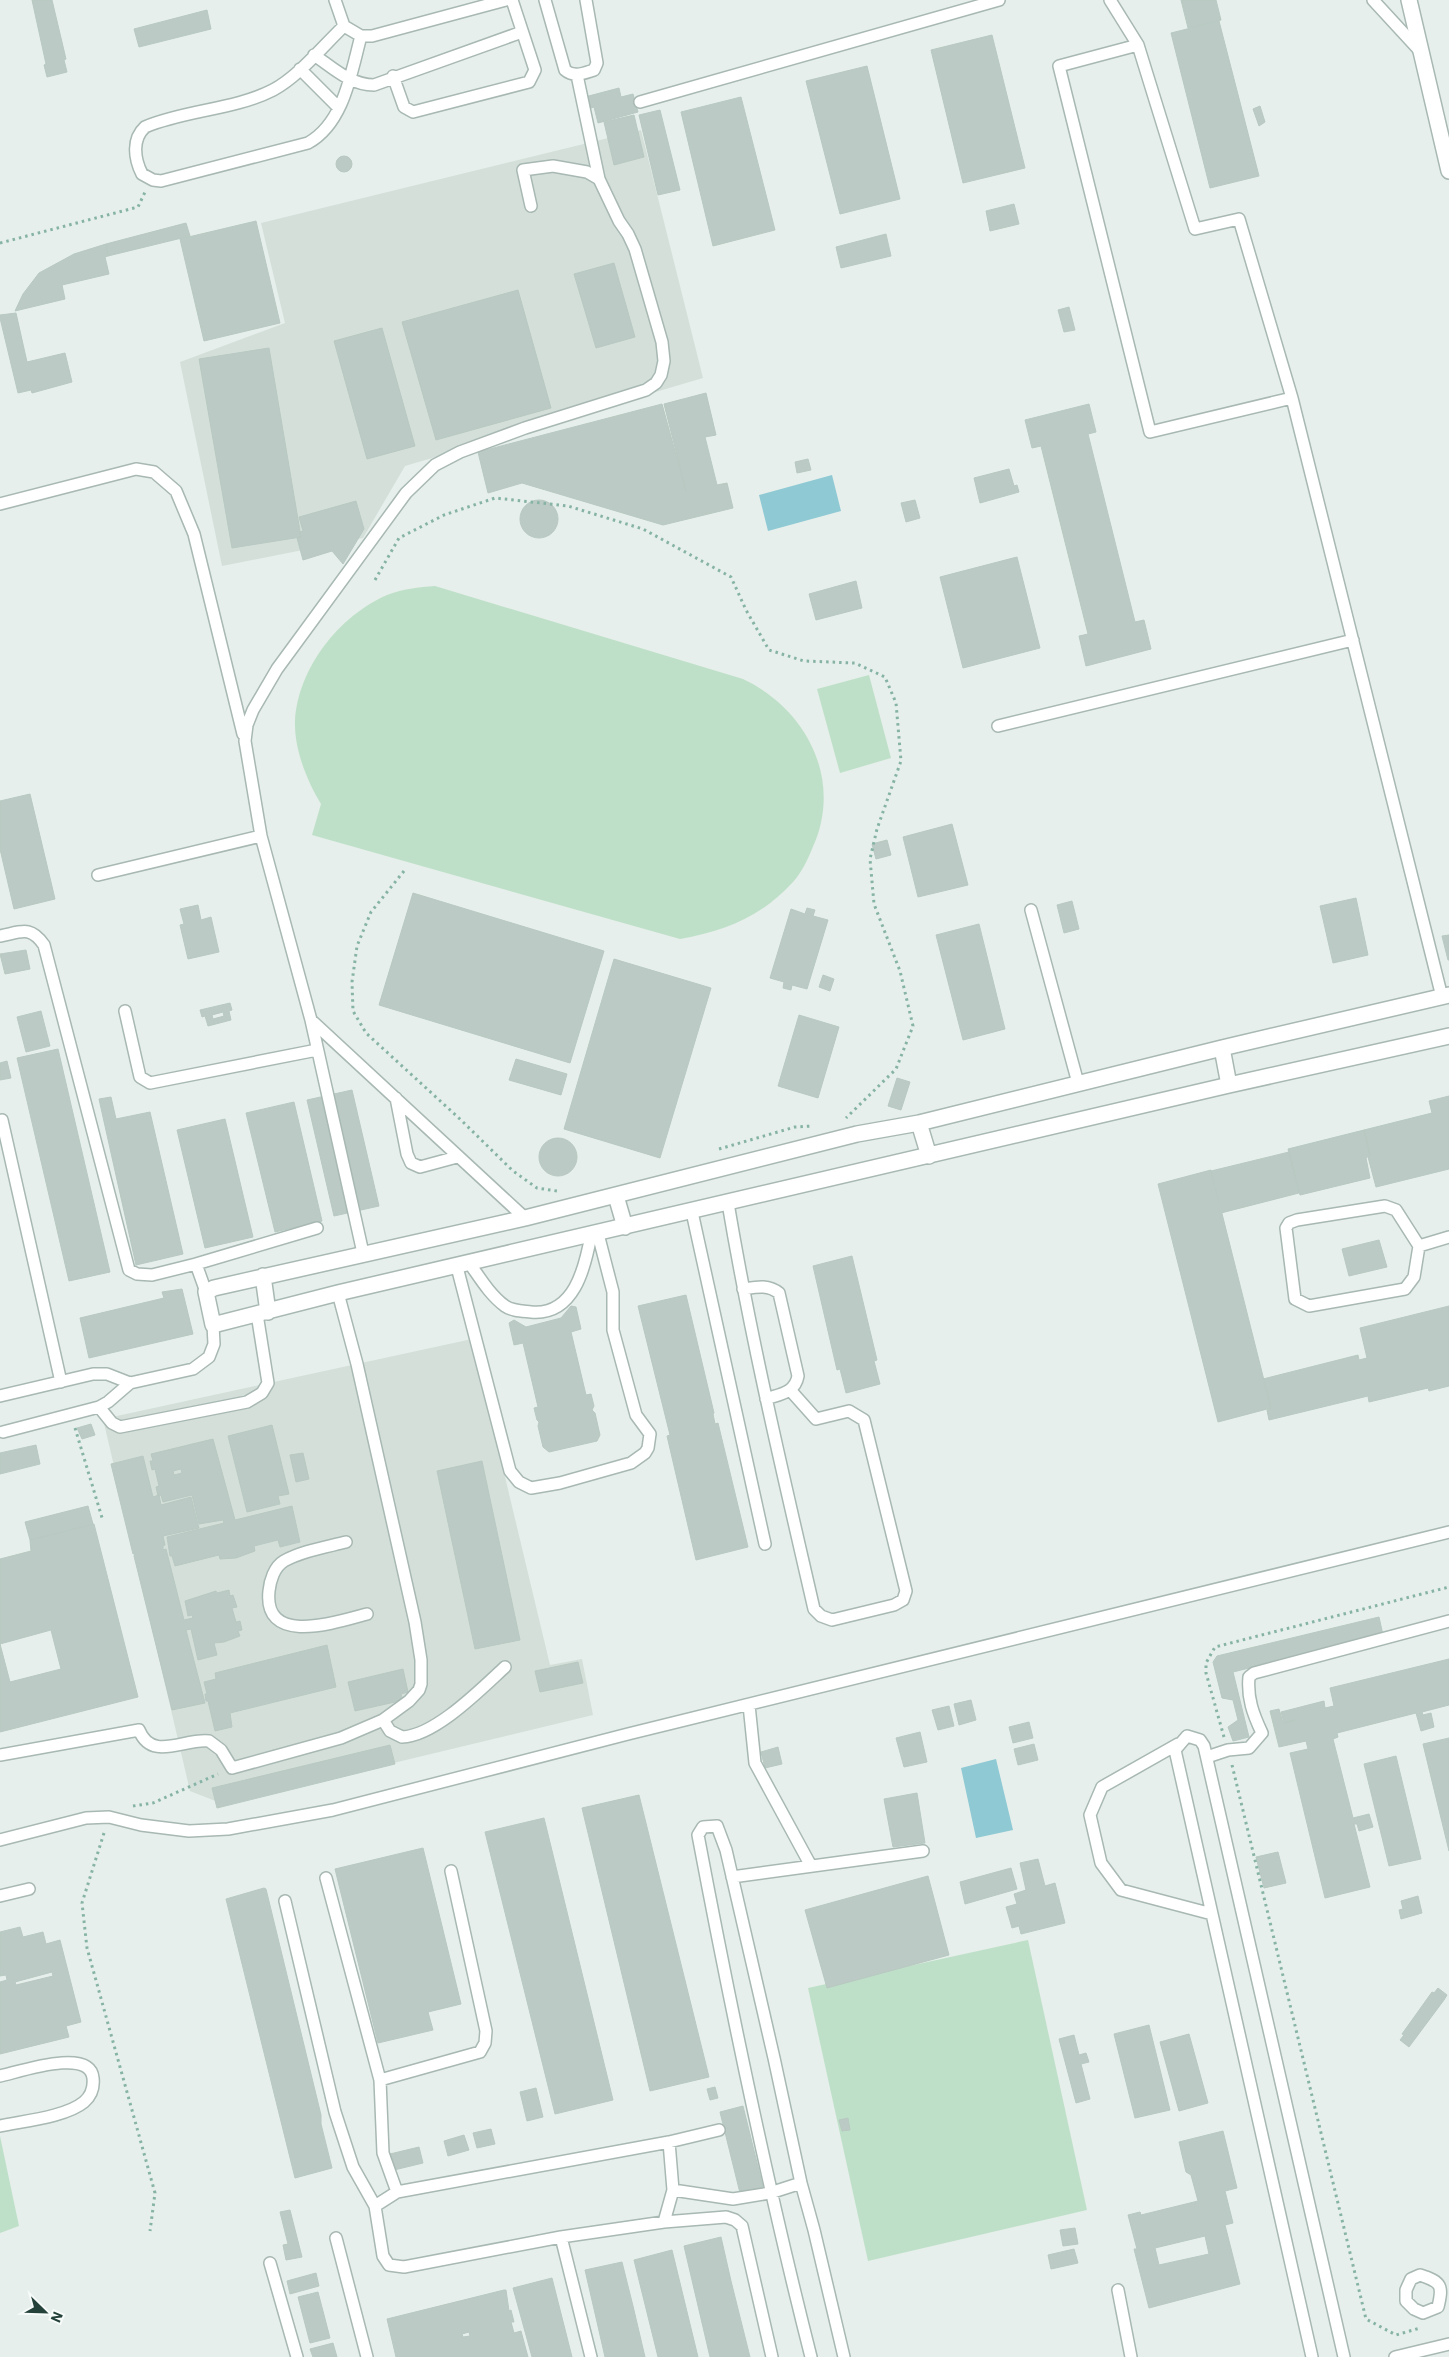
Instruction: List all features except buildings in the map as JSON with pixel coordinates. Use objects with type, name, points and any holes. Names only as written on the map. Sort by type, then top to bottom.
[{"type":"street","points":[[1409,0],[1449,171]]},
{"type":"street","points":[[1446,996],[1222,1048],[919,1123],[857,1134],[525,1218],[214,1288],[206,1292],[213,1325],[338,1293],[728,1204],[1229,1085],[1449,1036]]},
{"type":"street","points":[[1222,1048],[1229,1085]]},
{"type":"street","points":[[919,1123],[929,1156]]},
{"type":"street","points":[[616,1196],[626,1227]]},
{"type":"street","points":[[262,1313],[263,1276]]},
{"type":"lane","points":[[335,0],[344,26],[361,36],[372,36],[506,0]]},
{"type":"lane","points":[[393,76],[404,107],[413,112],[530,82],[535,70],[512,0]]},
{"type":"lane","points":[[545,0],[565,70],[572,75],[594,70],[597,63],[586,0]]},
{"type":"lane","points":[[640,102],[999,0]]},
{"type":"lane","points":[[1110,0],[1138,45],[1194,229],[1239,219],[1292,398],[1352,640],[1446,996]]},
{"type":"lane","points":[[1373,0],[1423,54]]},
{"type":"lane","points":[[344,26],[300,69],[275,89],[145,127],[136,139],[135,149],[142,174],[150,179],[161,181],[308,143],[325,132],[339,108],[361,36]]},
{"type":"lane","points":[[314,55],[349,79],[365,85],[374,85],[393,76],[522,32]]},
{"type":"lane","points":[[1138,45],[1059,66],[1150,432],[1292,398]]},
{"type":"lane","points":[[300,69],[339,108]]},
{"type":"lane","points":[[245,741],[247,724],[253,710],[277,669],[406,493],[424,474],[435,465],[460,452],[525,428],[646,390],[656,383],[661,375],[664,361],[662,342],[635,249],[628,234],[618,221],[599,179],[577,75]]},
{"type":"lane","points":[[531,206],[523,170],[553,166],[588,172],[599,179]]},
{"type":"lane","points":[[0,504],[136,469],[154,472],[176,491],[194,534],[245,741],[261,836],[310,1020],[363,1253]]},
{"type":"lane","points":[[998,726],[1352,640]]},
{"type":"lane","points":[[98,875],[261,836]]},
{"type":"lane","points":[[1031,910],[1078,1083]]},
{"type":"lane","points":[[0,936],[25,931],[37,935],[44,945],[130,1270],[137,1274],[152,1275],[317,1228]]},
{"type":"lane","points":[[125,1011],[140,1077],[150,1083],[317,1050]]},
{"type":"lane","points":[[310,1020],[525,1218]]},
{"type":"lane","points":[[396,1098],[406,1154],[411,1163],[420,1167],[457,1157]]},
{"type":"lane","points":[[2,1120],[61,1382]]},
{"type":"lane","points":[[728,1204],[743,1289],[766,1399],[814,1609],[821,1616],[832,1620],[894,1605],[903,1600],[906,1591],[864,1420],[849,1411],[816,1419],[790,1391]]},
{"type":"lane","points":[[1385,1206],[1396,1210],[1419,1246],[1414,1276],[1405,1289],[1309,1306],[1295,1299],[1286,1228],[1297,1220],[1385,1206]]},
{"type":"lane","points":[[692,1212],[765,1544]]},
{"type":"lane","points":[[464,1265],[510,1472],[519,1482],[531,1488],[560,1483],[631,1463],[645,1453],[650,1442],[650,1434],[636,1415],[613,1330],[613,1292],[595,1235]]},
{"type":"lane","points":[[464,1265],[506,1307],[516,1311],[537,1312],[560,1306],[578,1284],[595,1235]]},
{"type":"lane","points":[[1419,1246],[1449,1237]]},
{"type":"lane","points":[[196,1264],[206,1292]]},
{"type":"lane","points":[[743,1289],[762,1286],[773,1288],[779,1293],[798,1376],[796,1385],[790,1391],[766,1399]]},
{"type":"lane","points":[[0,1755],[139,1730],[147,1742],[164,1748],[208,1741],[222,1750],[232,1768],[341,1738],[382,1720],[409,1701],[418,1690],[422,1677],[415,1622],[357,1364],[338,1293]]},
{"type":"lane","points":[[99,1407],[112,1423],[120,1427],[247,1402],[256,1398],[262,1393],[268,1383],[262,1313]]},
{"type":"lane","points":[[3,1432],[70,1413],[99,1407],[108,1402],[130,1383],[193,1369],[209,1356],[214,1344],[213,1325]]},
{"type":"lane","points":[[0,1396],[93,1374],[107,1374],[130,1383]]},
{"type":"lane","points":[[0,1840],[86,1818],[115,1819],[166,1829],[189,1831],[228,1829],[333,1810],[1449,1532]]},
{"type":"lane","points":[[346,1542],[282,1562],[275,1571],[271,1582],[269,1603],[272,1614],[281,1623],[304,1627],[336,1622],[367,1614]]},
{"type":"lane","points":[[1207,1757],[1228,1750],[1249,1748],[1262,1733],[1253,1714],[1248,1691],[1249,1677],[1254,1673],[1449,1621]]},
{"type":"lane","points":[[382,1720],[390,1731],[402,1737],[430,1729],[474,1696],[505,1667]]},
{"type":"lane","points":[[749,1705],[755,1763],[811,1866]]},
{"type":"lane","points":[[1212,1914],[1122,1890],[1101,1864],[1090,1815],[1102,1788],[1178,1744],[1187,1736],[1200,1740],[1207,1757],[1344,2357]]},
{"type":"lane","points":[[1178,1744],[1175,1750],[1312,2357]]},
{"type":"lane","points":[[811,2357],[770,2193],[758,2125],[726,1988],[698,1834],[703,1827],[716,1826],[719,1828],[732,1876],[801,2183],[844,2357]]},
{"type":"lane","points":[[732,1876],[923,1851]]},
{"type":"lane","points":[[380,2080],[480,2052],[485,2043],[486,2031],[450,1872]]},
{"type":"lane","points":[[326,1878],[380,2080],[383,2154],[397,2192]]},
{"type":"lane","points":[[0,1896],[30,1889]]},
{"type":"lane","points":[[285,1901],[335,2112],[353,2167],[375,2206],[383,2256],[389,2265],[404,2267],[561,2237],[664,2222],[726,2218],[735,2220],[742,2226],[772,2357]]},
{"type":"lane","points":[[0,2076],[64,2062],[77,2062],[87,2067],[93,2075],[94,2088],[85,2102],[67,2111],[0,2126]]},
{"type":"lane","points":[[375,2206],[397,2192],[669,2142],[719,2130]]},
{"type":"lane","points":[[664,2222],[673,2190],[669,2142]]},
{"type":"lane","points":[[673,2190],[733,2199],[770,2193],[801,2183]]},
{"type":"lane","points":[[561,2237],[591,2357]]},
{"type":"lane","points":[[336,2238],[366,2357]]},
{"type":"lane","points":[[270,2263],[297,2357]]},
{"type":"lane","points":[[1118,2290],[1130,2357]]},
{"type":"lane","points":[[1396,2357],[1449,2344]]},
{"type":"path","points":[[0,243],[138,207],[150,179]]},
{"type":"path","points":[[375,580],[399,538],[444,515],[495,498],[568,506],[643,528],[731,576],[746,610],[769,650],[804,661],[854,663],[884,677],[896,703],[902,761],[877,829],[870,859],[874,904],[900,971],[913,1026],[896,1069],[841,1124]]},
{"type":"path","points":[[404,871],[371,912],[357,946],[352,982],[353,1011],[366,1033],[461,1120],[513,1171],[537,1188],[567,1193]]},
{"type":"path","points":[[710,1152],[795,1127],[813,1126]]},
{"type":"path","points":[[70,1413],[103,1521]]},
{"type":"path","points":[[1423,2328],[1396,2335],[1366,2319],[1228,1750],[1206,1673],[1206,1663],[1215,1647],[1449,1587]]},
{"type":"path","points":[[150,2231],[155,2193],[87,1948],[82,1903],[105,1829],[127,1807],[153,1803],[232,1768]]},
{"type":"shaded area","points":[[641,130],[703,378],[405,466],[363,538],[222,566],[180,362],[285,323],[261,223]]},
{"type":"shaded area","points":[[472,1339],[550,1665],[582,1659],[593,1715],[223,1804],[190,1791],[103,1419]]},
{"type":"green space","points":[[435,586],[743,679],[766,692],[785,709],[801,728],[814,750],[821,773],[824,798],[821,823],[808,858],[796,878],[768,905],[741,921],[712,932],[680,939],[312,835],[321,804],[302,764],[295,732],[295,721],[298,701],[313,663],[338,630],[369,604],[399,591]]},
{"type":"green space","points":[[869,675],[891,758],[840,773],[817,689]]},
{"type":"green space","points":[[1028,1940],[1087,2210],[868,2261],[808,1988]]},
{"type":"green space","points":[[0,2136],[19,2226],[0,2233]]},
{"type":"water","points":[[832,475],[841,511],[768,531],[759,495]]},
{"type":"water","points":[[996,1759],[1013,1830],[976,1838],[961,1768]]}]
